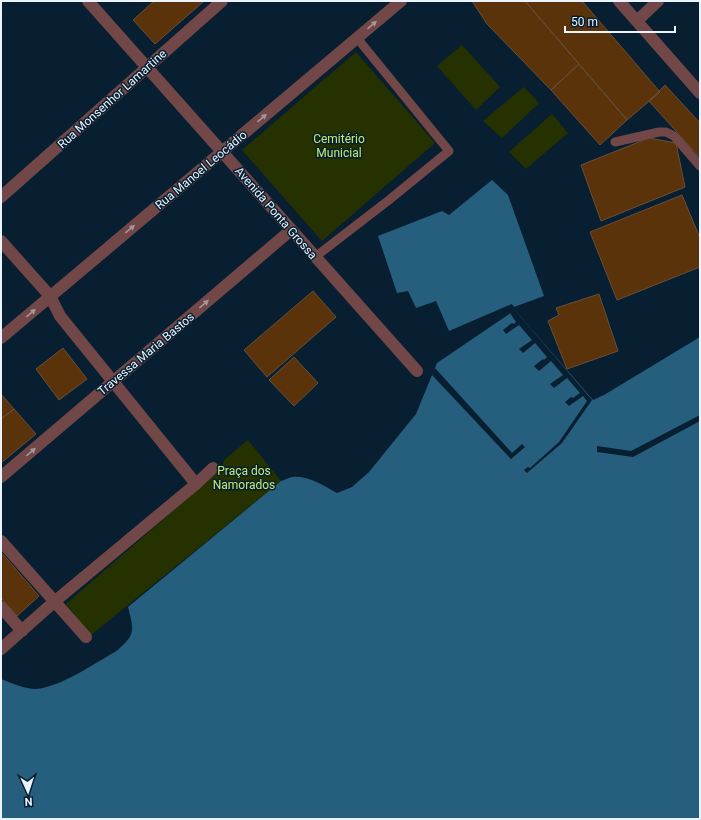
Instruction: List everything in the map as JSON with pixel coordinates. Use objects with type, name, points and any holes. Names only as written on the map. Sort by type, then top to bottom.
[{"type":"street","name":"Avenida Ponta Grossa","points":[[88,1],[417,371]]},
{"type":"street","name":"Rua Monsenhor Lamartine","points":[[1,197],[222,1]]},
{"type":"street","name":"Rua Manoel Leocádio","points":[[1,338],[401,1]]},
{"type":"street","points":[[619,1],[700,92]]},
{"type":"street","points":[[637,21],[658,1]]},
{"type":"street","name":"Travessa Maria Bastos","points":[[1,477],[291,230]]},
{"type":"street","points":[[1,241],[50,296],[60,316],[196,484]]},
{"type":"street","points":[[1,649],[54,602],[214,468]]},
{"type":"street","points":[[1,541],[86,637]]},
{"type":"street","points":[[1,607],[22,631]]},
{"type":"lane","points":[[315,257],[389,200],[449,151],[357,38]]},
{"type":"lane","points":[[615,142],[659,132],[666,132],[674,136],[700,166]]},
{"type":"green space","points":[[462,45],[500,87],[476,110],[437,66]]},
{"type":"green space","name":"Cemitério Municial","points":[[356,52],[435,143],[322,241],[242,150]]},
{"type":"green space","points":[[524,87],[539,103],[502,138],[483,121]]},
{"type":"green space","points":[[552,114],[568,133],[526,169],[509,152]]},
{"type":"green space","name":"Praça dos Namorados","points":[[248,440],[281,481],[91,635],[66,604],[219,471],[225,459]]},
{"type":"water","points":[[492,180],[508,195],[544,296],[514,307],[512,304],[449,331],[436,301],[416,308],[408,291],[397,293],[378,236],[442,211],[449,215]]},
{"type":"water","points":[[515,310],[593,400],[604,395],[700,337],[700,819],[1,819],[1,679],[27,688],[36,689],[46,687],[66,680],[115,652],[127,641],[132,632],[128,607],[281,481],[292,477],[310,479],[337,493],[352,487],[369,472],[416,414],[437,363]]},
{"type":"pier","points":[[515,310],[592,400],[562,443],[527,473],[524,470],[528,467],[530,468],[559,442],[587,401],[583,396],[569,406],[565,402],[571,397],[573,398],[580,393],[567,378],[554,388],[550,384],[563,375],[551,361],[539,371],[534,366],[547,357],[535,343],[523,353],[519,349],[532,340],[519,325],[506,334],[503,330],[512,323],[514,324],[516,322],[510,313]]},
{"type":"pier","points":[[435,368],[512,453],[522,444],[525,447],[511,459],[432,375]]},
{"type":"pier","points":[[700,415],[700,421],[633,457],[597,452],[597,446],[631,451]]},
{"type":"building","points":[[154,1],[204,1],[155,44],[133,20]]},
{"type":"building","points":[[472,1],[525,1],[579,64],[551,90],[487,24]]},
{"type":"building","points":[[525,1],[582,1],[660,92],[627,120]]},
{"type":"building","points":[[579,64],[627,120],[600,145],[551,90]]},
{"type":"building","points":[[665,85],[700,123],[700,158],[649,101]]},
{"type":"building","points":[[649,138],[676,143],[685,187],[601,221],[581,165]]},
{"type":"building","points":[[682,195],[700,238],[700,267],[617,300],[590,232]]},
{"type":"building","points":[[313,291],[336,317],[267,377],[244,350]]},
{"type":"building","points":[[599,294],[618,351],[567,369],[548,321],[559,315],[556,308]]},
{"type":"building","points":[[63,348],[87,379],[59,400],[36,369]]},
{"type":"building","points":[[294,357],[318,383],[294,406],[269,380]]},
{"type":"building","points":[[1,394],[14,409],[1,419]]},
{"type":"building","points":[[14,409],[36,434],[1,463],[1,419]]},
{"type":"building","points":[[1,552],[39,596],[17,616],[1,598]]}]
